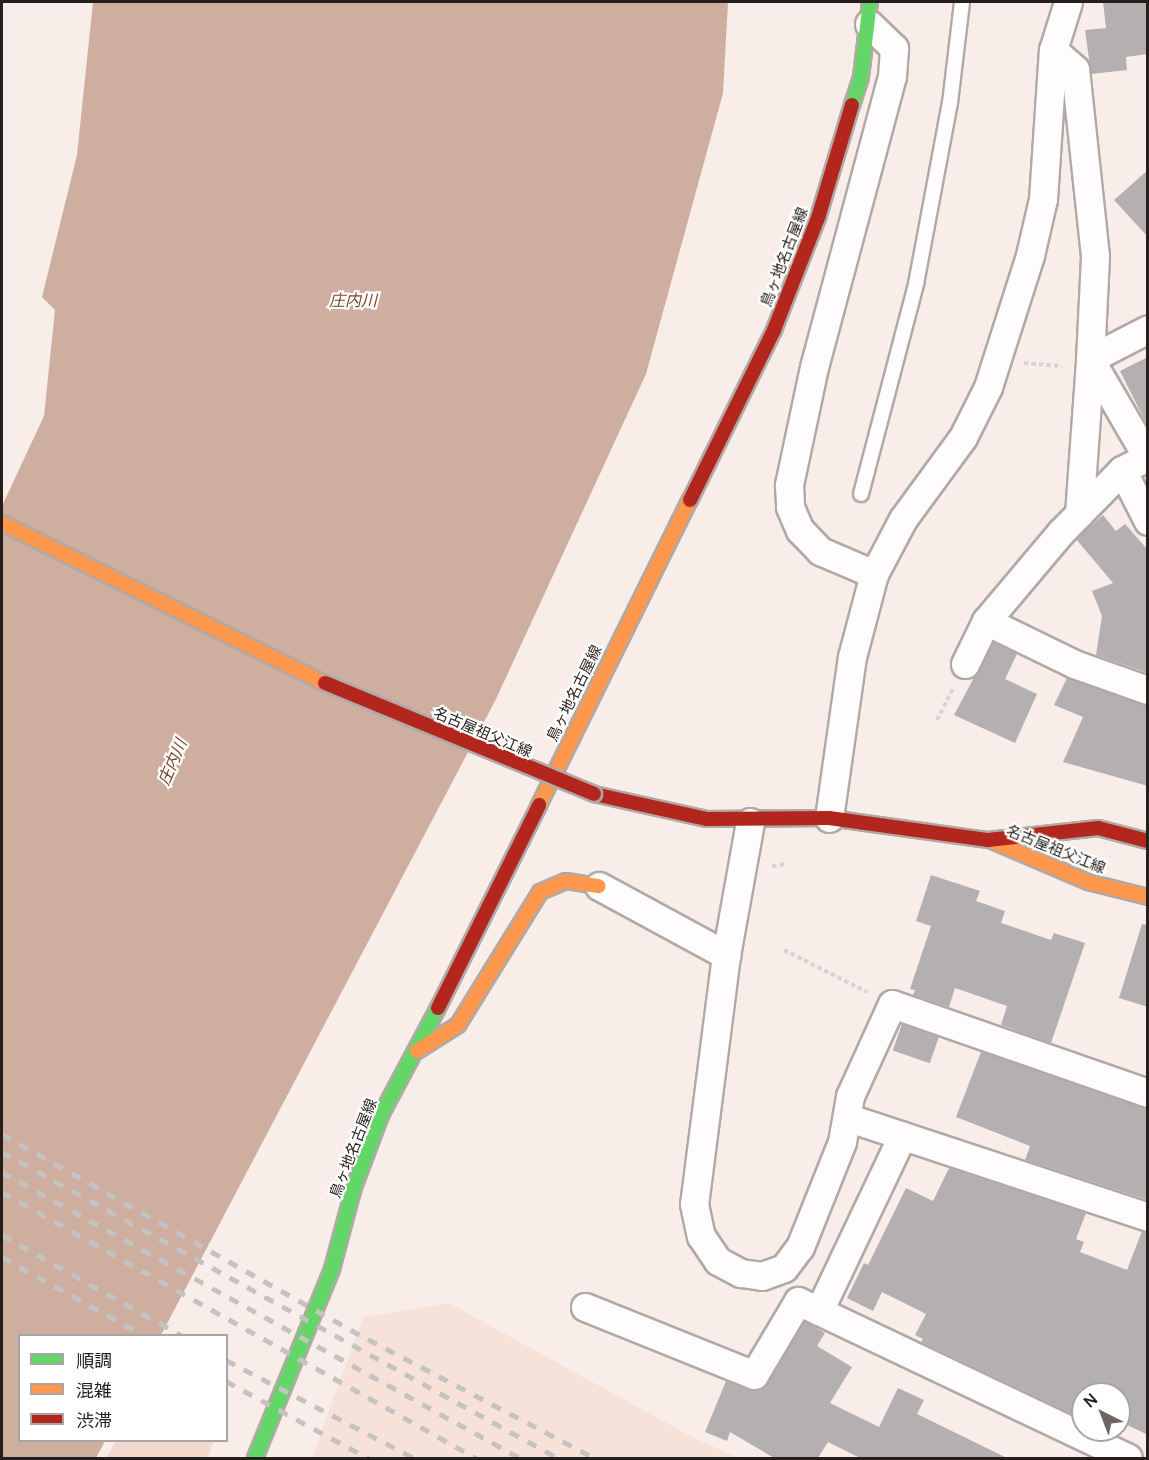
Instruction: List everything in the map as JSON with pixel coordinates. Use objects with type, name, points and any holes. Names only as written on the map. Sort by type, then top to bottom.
[{"type":"main road","name":"鳥ヶ地名古屋線","points":[[255,1458],[260,1438],[316,1312],[354,1187],[381,1115],[417,1051],[774,330],[825,196],[861,77],[869,13]]},
{"type":"main road","name":"名古屋祖父江線","points":[[2,523],[304,674],[497,757],[594,794],[707,819],[750,822],[829,818],[988,840],[1098,828],[1148,841]]},
{"type":"main road","name":"名古屋祖父江線","points":[[988,840],[1089,882],[1148,897]]},
{"type":"main road","points":[[417,1051],[458,1026],[540,892],[566,881],[599,886]]},
{"type":"street","points":[[829,818],[852,657],[874,574],[909,510],[963,436],[988,387],[1030,255],[1043,200],[1053,50],[1068,2]]},
{"type":"street","points":[[869,13],[894,48],[892,76],[814,367],[789,485],[790,507],[800,530],[820,551],[874,574]]},
{"type":"street","points":[[1053,50],[1075,69],[1095,257],[1079,514]]},
{"type":"street","points":[[1090,364],[1148,329]]},
{"type":"street","points":[[965,664],[986,621],[1079,514],[1122,470],[1147,457],[1090,364]]},
{"type":"street","points":[[1122,470],[1148,521]]},
{"type":"street","points":[[986,621],[1074,664],[1148,690]]},
{"type":"street","points":[[750,822],[726,955],[694,1204],[701,1236],[718,1261],[741,1273],[762,1276],[784,1268],[800,1247],[849,1118],[850,1096],[892,1004],[1148,1093]]},
{"type":"street","points":[[599,886],[726,955]]},
{"type":"street","points":[[849,1118],[1148,1217]]},
{"type":"street","points":[[819,1311],[902,1136]]},
{"type":"street","points":[[585,1307],[754,1375],[798,1301],[1128,1458]]},
{"type":"lane","points":[[861,494],[916,284],[950,103],[962,2]]},
{"type":"path","points":[[996,361],[1090,364]]},
{"type":"path","points":[[937,720],[965,664]]},
{"type":"path","points":[[784,950],[892,1004]]},
{"type":"shaded area","points":[[449,1303],[694,1438],[739,1458],[312,1458],[363,1317]]},
{"type":"shaded area","points":[[115,1442],[214,1442],[207,1458],[106,1458]]},
{"type":"water","name":"庄内川","points":[[93,2],[728,2],[723,93],[646,374],[496,699],[162,1334],[18,1334],[18,1442],[104,1442],[96,1458],[2,1458],[2,506],[44,416],[55,310],[42,297],[77,155]]},
{"type":"building","points":[[1103,2],[1148,2],[1148,54],[1126,57],[1127,70],[1091,74],[1085,30],[1106,28]]},
{"type":"building","points":[[1148,170],[1148,237],[1114,200]]},
{"type":"building","points":[[1148,357],[1148,427],[1120,371]]},
{"type":"building","points":[[1103,515],[1116,531],[1125,524],[1148,550],[1148,673],[1096,655],[1102,616],[1092,591],[1113,583],[1076,539]]},
{"type":"building","points":[[993,642],[1017,654],[1005,679],[1037,694],[1015,743],[954,715]]},
{"type":"building","points":[[1067,678],[1148,705],[1148,786],[1063,762],[1083,717],[1054,705]]},
{"type":"building","points":[[931,875],[980,891],[976,901],[1005,911],[1001,923],[1051,940],[1054,933],[1085,943],[1051,1043],[1001,1025],[1007,1006],[955,988],[949,1007],[913,995],[915,990],[910,989],[931,926],[916,921]]},
{"type":"building","points":[[1142,924],[1148,925],[1148,1007],[1119,998]]},
{"type":"building","points":[[902,1024],[939,1037],[930,1063],[893,1050]]},
{"type":"building","points":[[981,1052],[1148,1108],[1148,1200],[1025,1160],[1030,1146],[956,1117]]},
{"type":"building","points":[[949,1168],[1086,1213],[1076,1239],[1084,1242],[1080,1252],[1127,1270],[1142,1231],[1148,1232],[1148,1435],[1131,1427],[1131,1382],[1071,1382],[1071,1413],[921,1342],[923,1339],[915,1335],[926,1314],[882,1292],[873,1311],[847,1298],[864,1263],[868,1265],[906,1188],[933,1201]]},
{"type":"building","points":[[804,1321],[825,1333],[817,1346],[852,1367],[830,1403],[879,1427],[898,1388],[924,1400],[917,1414],[1007,1458],[860,1458],[828,1442],[818,1458],[774,1458],[730,1432],[727,1441],[705,1432],[726,1381],[749,1390],[763,1388]]},
{"type":"railway","points":[[2,1134],[368,1339],[595,1458]]},
{"type":"railway","points":[[2,1152],[558,1458]]},
{"type":"railway","points":[[2,1172],[520,1458]]},
{"type":"railway","points":[[2,1192],[476,1458]]},
{"type":"railway","points":[[2,1235],[179,1334]]},
{"type":"railway","points":[[2,1257],[141,1334]]},
{"type":"railway","points":[[228,1361],[414,1458]]},
{"type":"railway","points":[[228,1382],[368,1458]]},
{"type":"traffic: fast","points":[[852,105],[861,77],[870,2]]},
{"type":"traffic: fast","points":[[255,1458],[332,1269],[354,1187],[381,1115],[438,1008]]},
{"type":"traffic: slow","points":[[539,805],[690,500]]},
{"type":"traffic: slow","points":[[2,523],[325,683]]},
{"type":"traffic: slow","points":[[990,840],[1088,882],[1148,897]]},
{"type":"traffic: slow","points":[[417,1051],[458,1025],[540,892],[566,881],[599,886]]},
{"type":"traffic: jam","points":[[690,500],[774,330],[818,218],[852,105]]},
{"type":"traffic: jam","points":[[325,683],[594,794]]},
{"type":"traffic: jam","points":[[594,794],[707,819],[829,818],[988,840],[1098,828],[1148,841]]},
{"type":"traffic: jam","points":[[438,1008],[539,805]]}]
